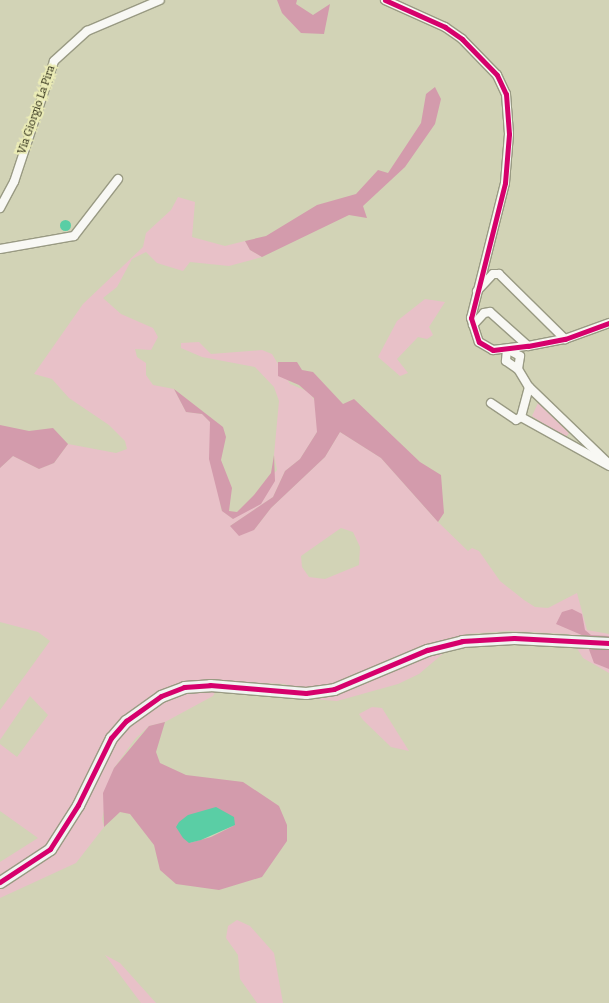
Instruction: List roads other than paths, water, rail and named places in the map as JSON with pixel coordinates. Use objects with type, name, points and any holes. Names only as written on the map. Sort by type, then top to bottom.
[{"type":"street","name":"Via Giorgio La Pira","points":[[0,208],[14,182],[54,61],[87,31],[115,22],[160,0]]},
{"type":"street","points":[[385,0],[445,26],[462,38],[497,74],[506,94],[509,127],[505,183],[476,292],[472,325],[485,348],[507,349],[565,339],[609,323]]},
{"type":"street","points":[[0,249],[74,236],[118,179]]},
{"type":"street","points":[[476,292],[493,274],[499,274],[565,339]]},
{"type":"street","points":[[472,325],[484,313],[490,312],[528,346]]},
{"type":"street","points":[[492,403],[516,420],[521,418],[608,468],[609,465],[529,387],[518,369],[506,361],[507,349]]},
{"type":"street","points":[[521,418],[529,387]]},
{"type":"street","points":[[0,882],[50,849],[78,805],[111,738],[126,721],[161,696],[184,687],[210,684],[306,693],[334,689],[427,650],[462,641],[514,638],[609,642]]}]
